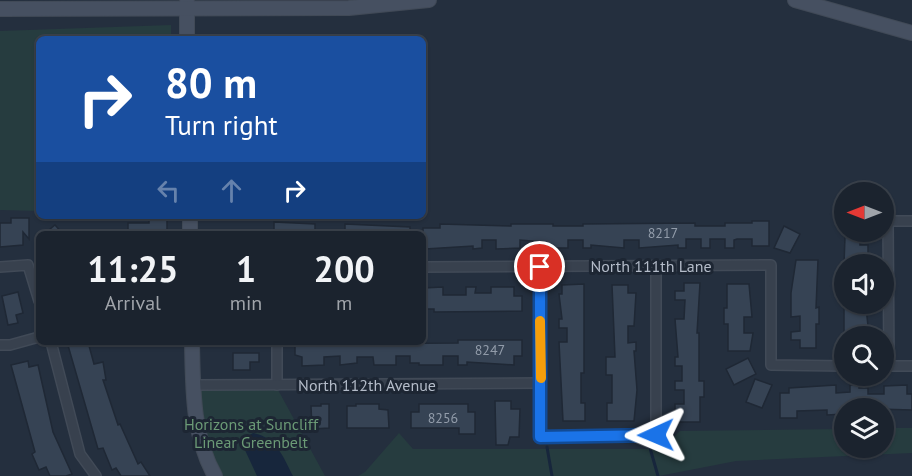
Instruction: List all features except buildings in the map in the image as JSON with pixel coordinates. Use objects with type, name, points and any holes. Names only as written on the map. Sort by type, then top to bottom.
[{"type":"street","points":[[0,9],[187,5],[349,8],[429,0]]},
{"type":"street","points":[[795,0],[912,33]]},
{"type":"street","points":[[187,5],[187,36]]},
{"type":"street","points":[[887,326],[888,221],[912,221]]},
{"type":"street","points":[[0,267],[28,265],[36,291]]},
{"type":"street","name":"North 111th Lane","points":[[426,267],[771,265],[771,365],[834,366]]},
{"type":"street","points":[[540,267],[540,437],[656,435],[656,266]]},
{"type":"street","points":[[0,345],[10,345],[36,337]]},
{"type":"street","points":[[52,345],[80,454],[96,476]]},
{"type":"street","points":[[192,345],[193,386],[200,438],[215,476]]},
{"type":"street","points":[[277,345],[277,385]]},
{"type":"street","points":[[894,366],[912,366]]},
{"type":"street","name":"North 112th Avenue","points":[[193,386],[541,383]]},
{"type":"green space","points":[[171,25],[171,36],[36,36],[36,211],[0,210],[0,31]]},
{"type":"green space","name":"Horizons at Suncliff Linear Greenbelt","points":[[277,388],[325,476],[221,476],[212,456],[198,389]]},
{"type":"green space","name":"Horizons at Suncliff Linear Greenbelt","points":[[894,428],[912,428],[912,453],[894,454]]},
{"type":"green space","name":"Horizons at Suncliff Linear Greenbelt","points":[[834,429],[834,457],[736,461],[659,476],[358,476],[365,472],[399,433],[413,449],[662,449],[680,431]]},
{"type":"water","points":[[253,433],[273,443],[293,476],[257,476],[244,448],[245,438]]},
{"type":"waterway","points":[[547,447],[552,476]]},
{"type":"waterway","points":[[650,448],[658,476]]},
{"type":"slow traffic","points":[[540,321],[541,378]]},
{"type":"route","points":[[540,267],[540,437],[656,435]]}]
